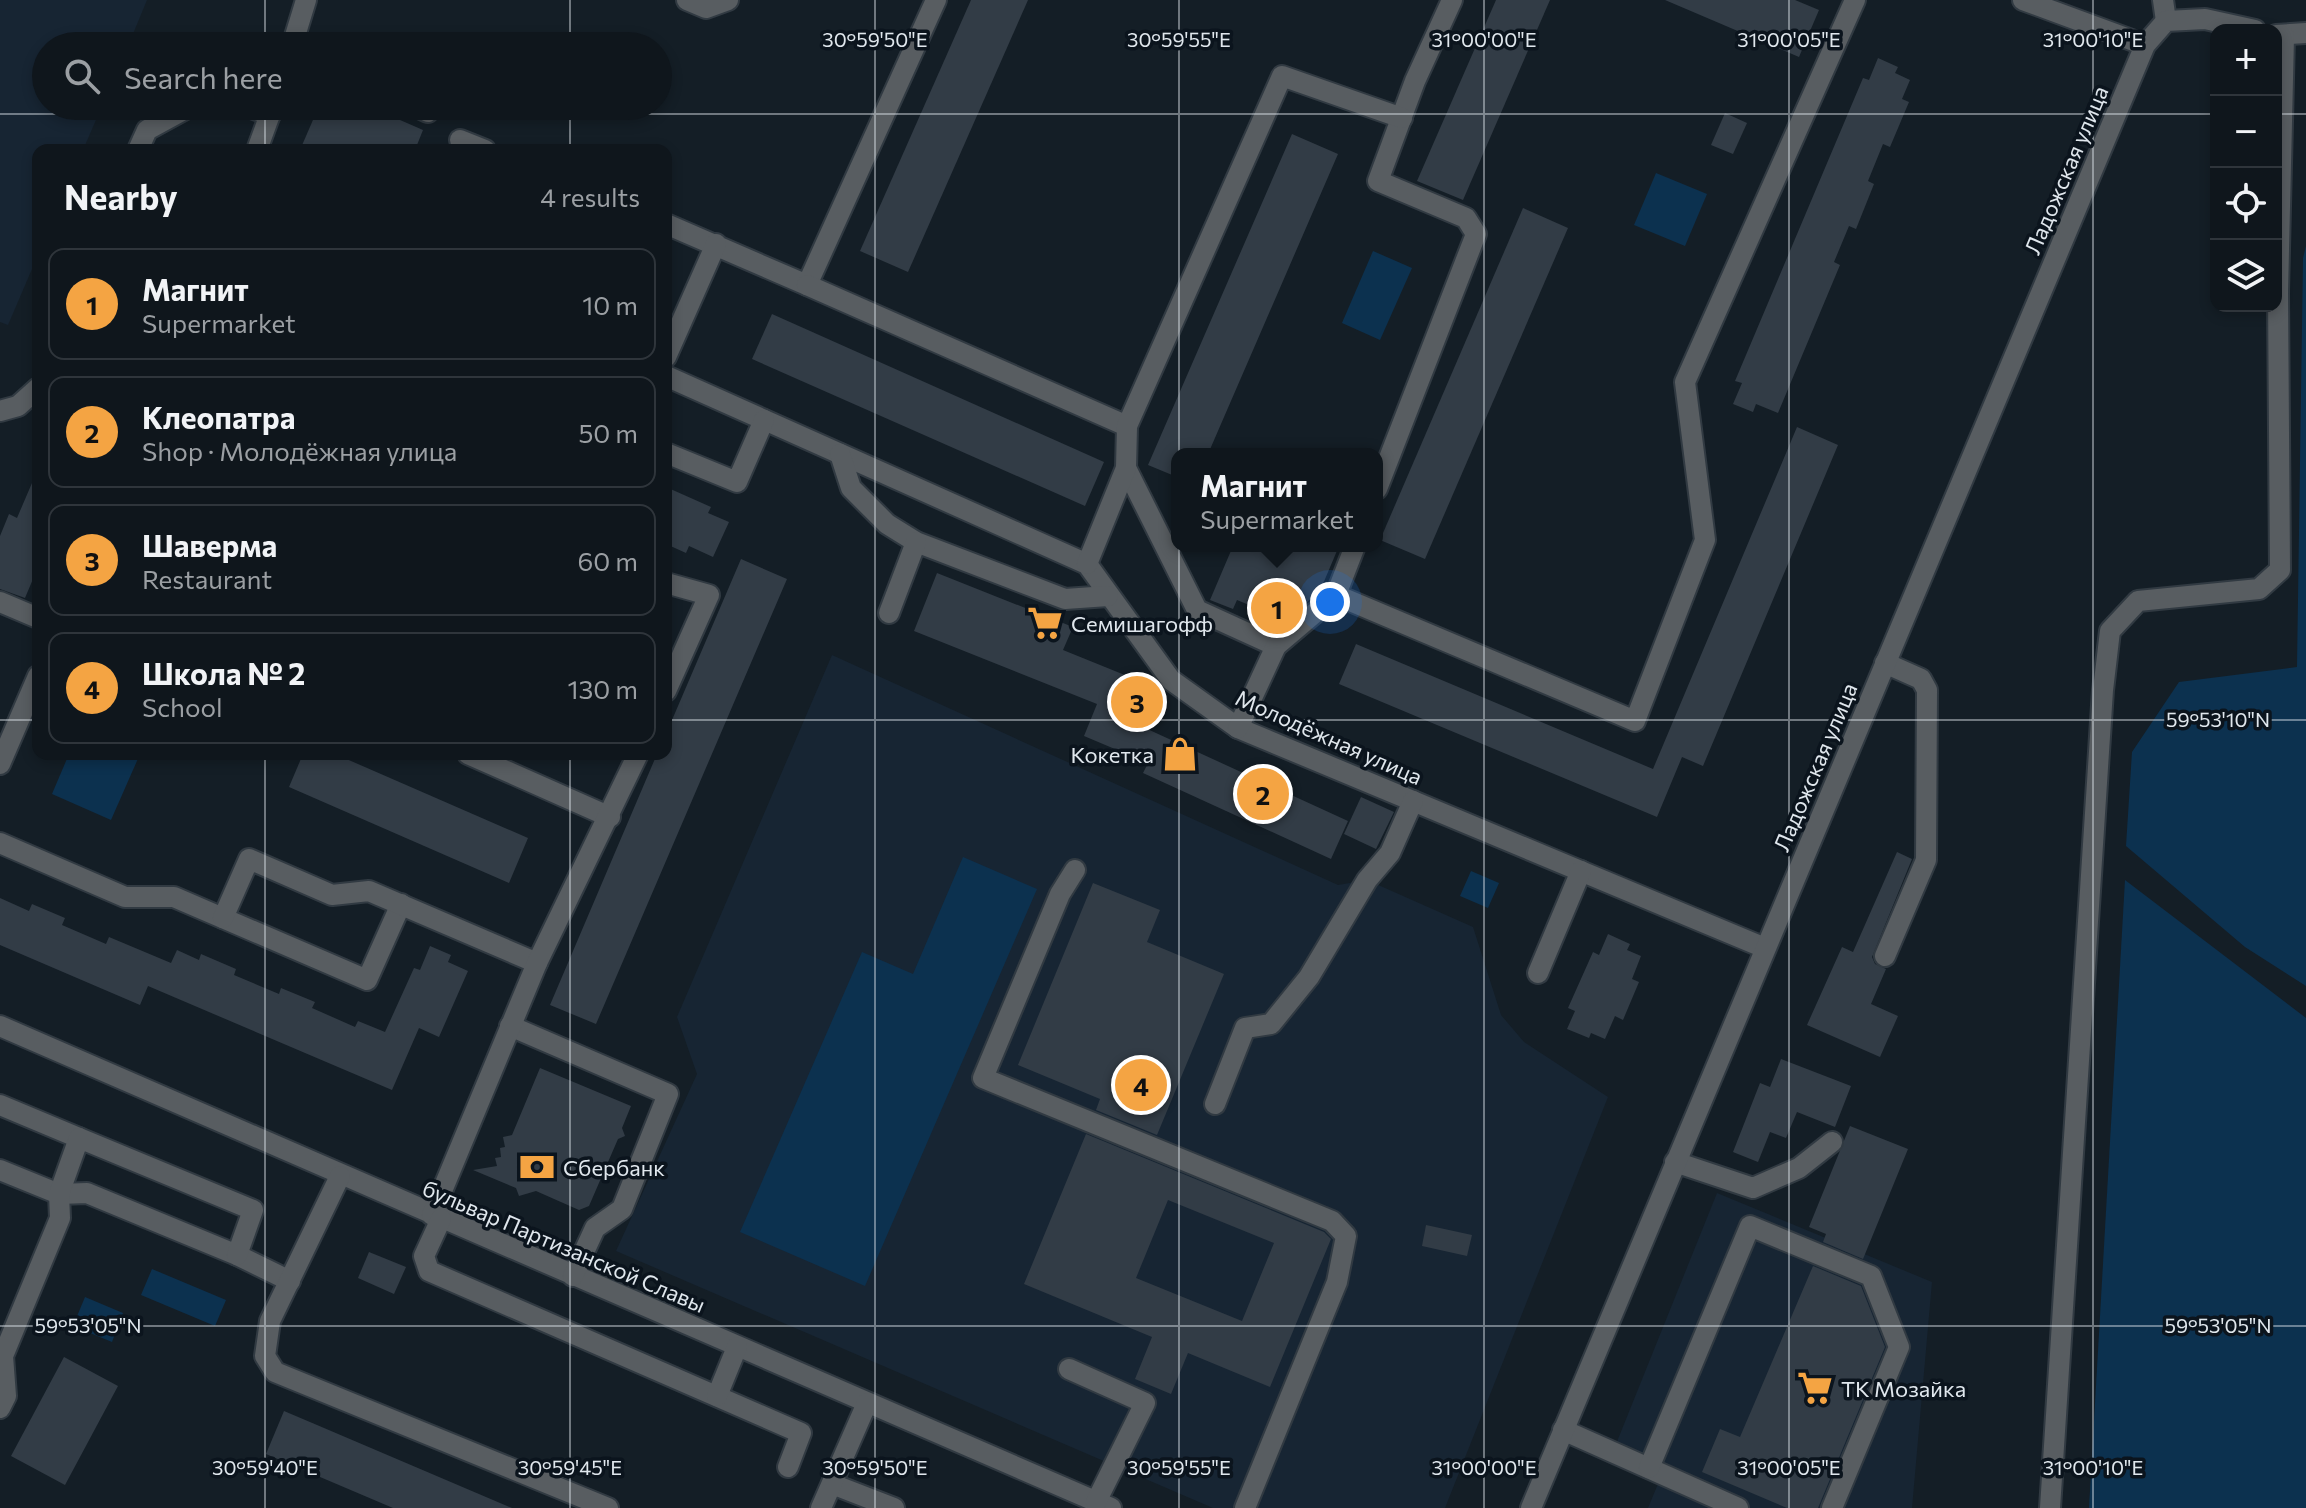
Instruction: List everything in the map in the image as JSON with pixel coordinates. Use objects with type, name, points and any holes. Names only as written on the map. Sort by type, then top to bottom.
[{"type":"street","points":[[296,32],[306,0]]},
{"type":"street","points":[[687,0],[706,8],[728,0]]},
{"type":"street","points":[[807,285],[936,0]]},
{"type":"street","points":[[1383,474],[1476,234],[1466,218],[1378,181],[1452,0]]},
{"type":"street","points":[[1336,595],[1635,721],[1705,540],[1685,382],[1855,0]]},
{"type":"street","points":[[2023,0],[2145,45]]},
{"type":"street","points":[[2163,0],[2166,21],[2205,19],[2228,24]]},
{"type":"street","name":"Ладожская улица","points":[[1531,1508],[2145,45],[2166,21]]},
{"type":"street","points":[[2282,35],[2306,33]]},
{"type":"street","points":[[672,379],[1087,564],[1126,468],[1127,426],[1282,76],[1402,118]]},
{"type":"street","points":[[2050,1508],[2103,690],[2110,631],[2138,601],[2259,589],[2280,570],[2280,96]]},
{"type":"street","points":[[141,144],[147,130],[165,120]]},
{"type":"street","points":[[259,144],[268,120]]},
{"type":"street","points":[[460,140],[470,144]]},
{"type":"street","points":[[672,226],[1127,426]]},
{"type":"street","points":[[672,343],[716,244]]},
{"type":"street","points":[[0,411],[18,406],[32,393]]},
{"type":"street","points":[[672,455],[737,482],[764,420]]},
{"type":"street","points":[[840,454],[851,488],[887,524],[916,542],[1065,599],[1108,596]]},
{"type":"street","points":[[1126,468],[1197,610],[1276,646]]},
{"type":"street","points":[[889,613],[916,542]]},
{"type":"street","points":[[1238,728],[1276,646],[1336,595],[1353,552]]},
{"type":"street","name":"Молодёжная улица","points":[[1087,564],[1171,680],[1238,728],[1765,948]]},
{"type":"street","points":[[672,585],[709,595],[672,678]]},
{"type":"street","points":[[0,602],[32,615]]},
{"type":"street","points":[[1885,663],[1921,679],[1927,690],[1926,860],[1885,956]]},
{"type":"street","points":[[0,764],[32,690]]},
{"type":"street","points":[[482,760],[610,817]]},
{"type":"street","points":[[635,760],[537,963],[510,1026],[436,1217],[424,1256],[429,1271],[801,1433],[788,1467]]},
{"type":"street","points":[[1215,1104],[1245,1028],[1271,1024],[1309,977],[1367,880],[1390,853],[1413,801]]},
{"type":"street","points":[[0,843],[125,897],[174,897],[367,980],[401,904]]},
{"type":"street","points":[[223,918],[249,859],[332,895],[369,891],[537,963]]},
{"type":"street","points":[[1075,870],[1060,894],[983,1078],[1332,1221],[1346,1236],[1337,1282],[1245,1508]]},
{"type":"street","points":[[1538,973],[1581,871]]},
{"type":"street","name":"бульвар Партизанской Славы","points":[[0,1026],[1103,1505]]},
{"type":"street","points":[[510,1026],[668,1094],[622,1209],[595,1228],[573,1276]]},
{"type":"street","points":[[0,1105],[253,1210],[237,1255]]},
{"type":"street","points":[[0,1408],[6,1396],[2,1379],[6,1334],[60,1218],[59,1194],[79,1138]]},
{"type":"street","points":[[1675,1162],[1753,1188],[1799,1168],[1832,1142]]},
{"type":"street","points":[[0,1170],[59,1194],[87,1193],[237,1255],[290,1281]]},
{"type":"street","points":[[340,1176],[270,1321],[265,1356],[275,1372],[608,1508]]},
{"type":"street","points":[[1649,1468],[1750,1226],[1871,1276],[1899,1347],[1832,1508]]},
{"type":"street","points":[[717,1396],[737,1347]]},
{"type":"street","points":[[1069,1369],[1145,1403],[1103,1505]]},
{"type":"street","points":[[821,1508],[867,1403]]},
{"type":"street","points":[[1563,1430],[1738,1508]]},
{"type":"street","points":[[832,1484],[894,1508]]},
{"type":"shaded area","points":[[0,0],[147,0],[134,32],[32,32],[32,120],[96,120],[86,144],[32,144],[32,269],[8,325],[0,322]]},
{"type":"shaded area","points":[[1656,173],[1707,194],[1685,246],[1634,225]]},
{"type":"shaded area","points":[[2306,246],[2306,986],[2245,947],[2126,846],[2132,752],[2179,682],[2297,667],[2303,258]]},
{"type":"shaded area","points":[[1373,251],[1412,268],[1380,340],[1342,323]]},
{"type":"shaded area","points":[[832,655],[1338,885],[1367,880],[1473,927],[1501,1015],[1524,1042],[1608,1097],[1445,1508],[1213,1508],[616,1251],[697,1074],[677,1017]]},
{"type":"shaded area","points":[[66,760],[137,760],[111,820],[52,794]]},
{"type":"shaded area","points":[[963,857],[1037,889],[865,1286],[740,1232],[862,952],[913,974]]},
{"type":"shaded area","points":[[1471,871],[1499,883],[1488,908],[1460,896]]},
{"type":"shaded area","points":[[2125,880],[2306,1018],[2306,1508],[2089,1508]]},
{"type":"shaded area","points":[[1717,1193],[1932,1282],[1912,1508],[1648,1508],[1660,1479],[1610,1459]]},
{"type":"shaded area","points":[[152,1269],[226,1300],[215,1326],[141,1295]]},
{"type":"shaded area","points":[[85,1297],[123,1313],[112,1342],[73,1326]]},
{"type":"building","points":[[971,0],[1028,0],[908,272],[860,251]]},
{"type":"building","points":[[1496,0],[1550,0],[1463,200],[1417,181]]},
{"type":"building","points":[[1665,0],[1795,0],[1819,10],[1799,57]]},
{"type":"building","points":[[1878,58],[1898,67],[1895,73],[1910,80],[1902,99],[1909,102],[1890,147],[1883,144],[1868,181],[1874,184],[1856,229],[1849,226],[1834,262],[1840,265],[1778,413],[1756,404],[1753,412],[1733,404],[1742,383],[1735,381],[1863,78],[1869,80]]},
{"type":"building","points":[[1725,113],[1747,123],[1733,154],[1711,145]]},
{"type":"building","points":[[313,120],[400,120],[423,130],[417,144],[303,144]]},
{"type":"building","points":[[1292,134],[1338,154],[1211,448],[1171,448],[1171,475],[1148,465]]},
{"type":"building","points":[[1523,208],[1568,228],[1425,559],[1383,541],[1383,533]]},
{"type":"building","points":[[772,314],[1104,462],[1085,506],[752,359]]},
{"type":"building","points":[[1797,427],[1838,445],[1703,766],[1682,757],[1657,817],[1339,684],[1356,644],[1653,769]]},
{"type":"building","points":[[32,483],[32,581],[25,598],[0,589],[0,536],[9,514],[17,518]]},
{"type":"building","points":[[672,490],[711,507],[708,513],[729,522],[713,557],[689,546],[686,553],[672,547]]},
{"type":"building","points":[[1230,552],[1336,552],[1320,591],[1307,602],[1292,596],[1283,619],[1237,600],[1233,609],[1210,600]]},
{"type":"building","points":[[741,559],[787,579],[596,1024],[550,1005],[654,760],[672,760],[672,720]]},
{"type":"building","points":[[937,573],[1073,627],[1063,650],[1147,684],[1132,722],[1348,821],[1331,859],[1143,773],[1148,763],[1084,736],[1097,704],[914,631]]},
{"type":"building","points":[[300,760],[349,760],[528,838],[509,883],[289,787]]},
{"type":"building","points":[[1361,797],[1394,812],[1376,849],[1344,834]]},
{"type":"building","points":[[1897,852],[1912,859],[1872,957],[1875,964],[1886,969],[1871,1004],[1898,1016],[1880,1057],[1807,1025],[1842,947],[1853,952]]},
{"type":"building","points":[[1093,883],[1160,910],[1147,942],[1224,974],[1157,1135],[1096,1110],[1100,1099],[1018,1065]]},
{"type":"building","points":[[0,898],[29,911],[32,904],[65,918],[62,925],[106,944],[109,937],[171,963],[177,950],[199,960],[201,954],[236,969],[234,975],[279,994],[281,988],[315,1002],[312,1008],[355,1027],[358,1021],[385,1032],[414,968],[420,970],[430,946],[451,955],[448,962],[468,971],[439,1037],[419,1028],[392,1090],[148,986],[140,1005],[0,945]]},
{"type":"building","points":[[1608,934],[1630,944],[1627,950],[1641,956],[1632,979],[1639,982],[1623,1020],[1615,1016],[1605,1039],[1591,1033],[1589,1038],[1567,1029],[1575,1011],[1568,1008],[1593,952],[1599,955]]},
{"type":"building","points":[[1781,1059],[1851,1086],[1835,1127],[1797,1112],[1786,1138],[1770,1132],[1758,1162],[1733,1152],[1760,1083],[1770,1087]]},
{"type":"building","points":[[540,1068],[631,1106],[622,1128],[625,1136],[618,1139],[589,1206],[579,1210],[536,1191],[519,1196],[516,1188],[473,1170],[497,1166],[495,1158],[501,1157],[500,1148],[505,1147],[503,1137],[512,1135]]},
{"type":"building","points":[[1850,1126],[1908,1149],[1863,1259],[1823,1242],[1826,1234],[1809,1227]]},
{"type":"building","points":[[1086,1134],[1324,1232],[1331,1239],[1270,1387],[1188,1353],[1171,1394],[1135,1379],[1152,1337],[1024,1284]],"holes":[[[1168,1200],[1274,1243],[1242,1321],[1136,1278]]]},
{"type":"building","points":[[1426,1225],[1472,1235],[1467,1256],[1422,1246]]},
{"type":"building","points":[[369,1252],[406,1267],[394,1294],[358,1278]]},
{"type":"building","name":"ТК Мозайка","points":[[1813,1266],[1861,1286],[1885,1347],[1818,1508],[1787,1508],[1702,1472],[1720,1429],[1740,1437]]},
{"type":"building","points":[[64,1357],[118,1386],[65,1485],[11,1456]]},
{"type":"building","points":[[284,1411],[512,1508],[393,1508],[266,1454]]},
{"type":"place","name":"Магнит","points":[[1277,608]]},
{"type":"place","name":"Семишагофф","points":[[1045,623]]},
{"type":"place","name":"Шаверма","points":[[1137,702]]},
{"type":"place","name":"Кокетка","points":[[1180,754]]},
{"type":"place","name":"Клеопатра","points":[[1263,794]]},
{"type":"place","name":"Школа № 2","points":[[1141,1085]]},
{"type":"place","name":"Сбербанк","points":[[537,1167]]},
{"type":"place","name":"ТК Мозайка","points":[[1815,1388]]}]
